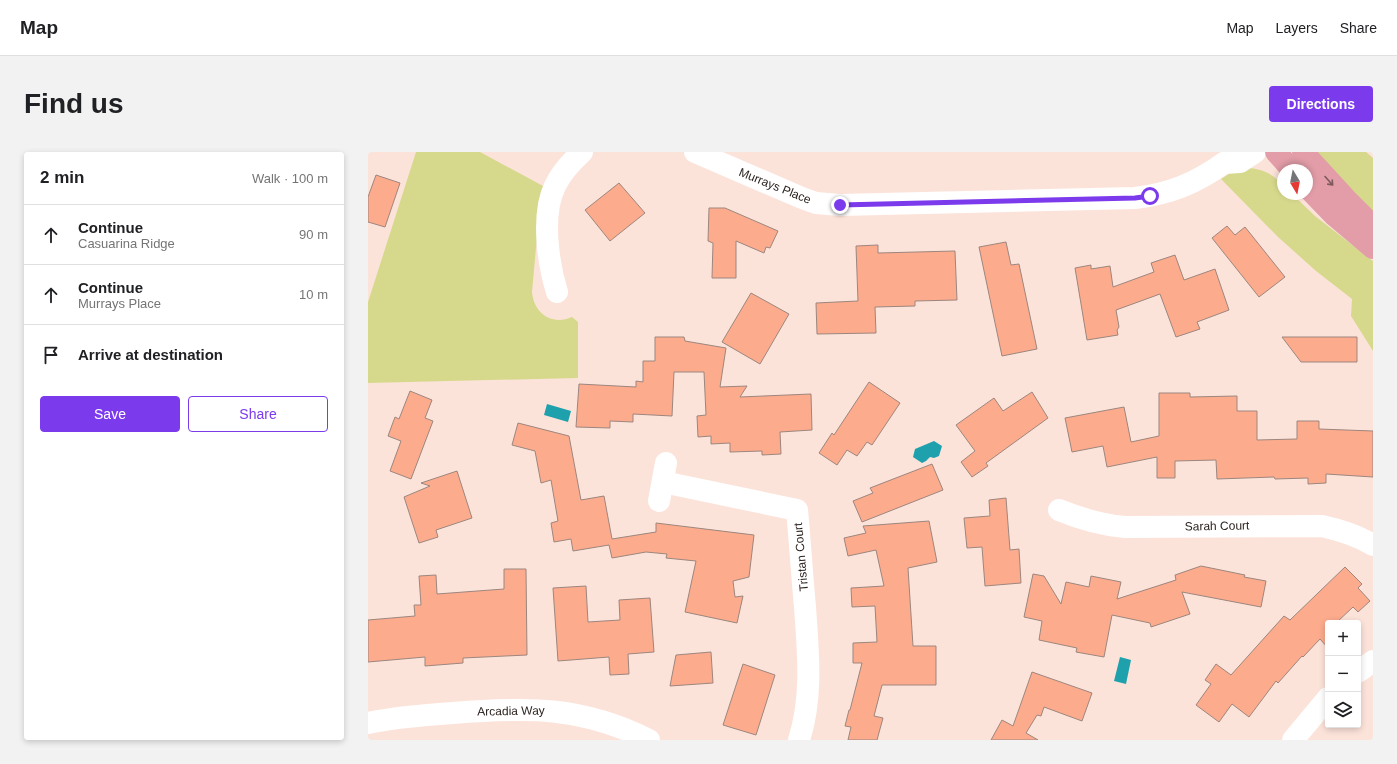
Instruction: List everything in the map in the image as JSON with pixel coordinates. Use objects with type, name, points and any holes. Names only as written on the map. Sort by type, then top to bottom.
[{"type":"main road","points":[[1276,152],[1287,164]]},
{"type":"main road","points":[[1303,152],[1373,226]]},
{"type":"main road","points":[[1313,193],[1334,215],[1373,248]]},
{"type":"street","points":[[557,292],[552,276],[547,245],[550,199],[554,187],[561,176],[582,152]]},
{"type":"street","name":"Murrays Place","points":[[695,152],[790,194],[816,203],[840,205],[1135,198],[1150,196],[1185,186],[1204,176],[1225,157]]},
{"type":"street","points":[[1225,157],[1240,162],[1255,152]]},
{"type":"street","name":"Tristan Court","points":[[663,482],[797,510],[809,685],[805,714],[799,740]]},
{"type":"street","name":"Sarah Court","points":[[1059,510],[1096,523],[1125,527],[1322,526],[1348,533],[1373,545]]},
{"type":"street","points":[[1361,670],[1373,661]]},
{"type":"street","points":[[1293,740],[1325,702]]},
{"type":"street","name":"Arcadia Way","points":[[368,723],[408,716],[493,709],[546,710],[595,718],[620,726],[649,740]]},
{"type":"green space","points":[[416,152],[480,152],[543,186],[532,292],[533,299],[540,312],[545,316],[557,320],[572,317],[578,322],[578,378],[368,383],[368,302]]},
{"type":"green space","points":[[1311,152],[1366,152],[1373,158],[1373,218]]},
{"type":"green space","points":[[1248,168],[1263,171],[1275,178],[1277,180],[1277,200],[1298,200],[1315,216],[1373,261],[1373,351],[1351,316],[1352,299],[1316,271],[1278,237],[1221,179],[1232,172]]},
{"type":"water","points":[[547,404],[571,411],[568,422],[544,415]]},
{"type":"water","points":[[934,441],[942,446],[939,456],[934,458],[930,457],[922,463],[913,457],[915,449]]},
{"type":"water","points":[[1120,657],[1131,660],[1126,684],[1114,681]]},
{"type":"building","points":[[376,175],[400,183],[385,227],[368,222],[368,197]]},
{"type":"building","points":[[619,183],[645,213],[610,241],[585,210]]},
{"type":"building","points":[[709,208],[725,208],[778,231],[770,248],[766,247],[764,253],[736,241],[736,278],[712,278],[713,243],[708,241]]},
{"type":"building","points":[[1227,226],[1235,235],[1245,227],[1285,277],[1259,297],[1212,238]]},
{"type":"building","points":[[1006,242],[1011,265],[1019,264],[1037,349],[1002,356],[979,247]]},
{"type":"building","points":[[878,245],[878,253],[955,251],[957,300],[915,301],[915,306],[875,307],[876,333],[817,334],[816,303],[858,301],[856,246]]},
{"type":"building","points":[[1175,255],[1184,280],[1215,269],[1229,310],[1197,322],[1200,329],[1176,337],[1160,294],[1116,310],[1119,327],[1117,330],[1118,335],[1087,340],[1075,268],[1091,265],[1091,269],[1110,266],[1113,287],[1154,272],[1151,263]]},
{"type":"building","points":[[751,293],[789,314],[760,364],[722,342]]},
{"type":"building","points":[[655,337],[684,337],[685,341],[726,348],[720,387],[747,386],[740,397],[811,394],[812,430],[780,432],[781,454],[762,455],[762,451],[730,452],[730,443],[711,444],[711,436],[698,437],[697,416],[706,415],[704,372],[674,372],[672,416],[633,414],[633,422],[610,421],[610,428],[576,427],[579,384],[636,387],[636,381],[643,382],[643,361],[655,361]]},
{"type":"building","points":[[1282,337],[1357,337],[1357,362],[1301,362]]},
{"type":"building","points":[[869,382],[900,403],[872,445],[867,442],[857,456],[847,450],[837,465],[819,453],[832,433],[834,435]]},
{"type":"building","points":[[410,391],[432,400],[425,418],[433,421],[411,479],[390,471],[401,441],[388,436],[395,417],[399,419]]},
{"type":"building","points":[[1032,392],[1048,418],[986,463],[988,466],[972,477],[961,462],[975,451],[956,425],[994,398],[1003,411]]},
{"type":"building","points":[[1159,393],[1190,393],[1190,397],[1237,396],[1237,411],[1257,411],[1257,440],[1297,439],[1297,421],[1319,421],[1319,429],[1373,431],[1373,477],[1326,474],[1326,483],[1308,484],[1308,478],[1275,479],[1274,477],[1217,479],[1216,460],[1175,461],[1175,478],[1157,478],[1157,457],[1107,467],[1103,446],[1072,452],[1065,418],[1124,407],[1131,442],[1159,436]]},
{"type":"building","points":[[518,423],[569,436],[581,500],[604,496],[612,539],[656,532],[656,523],[754,535],[749,577],[733,581],[735,597],[743,596],[737,623],[685,612],[696,561],[666,558],[667,554],[646,552],[612,558],[609,545],[573,551],[571,539],[554,542],[551,523],[558,521],[551,480],[541,483],[535,451],[512,445]]},
{"type":"building","points":[[932,464],[943,490],[862,522],[853,501],[873,493],[870,488]]},
{"type":"building","points":[[457,471],[472,518],[436,530],[438,537],[419,543],[404,497],[430,486],[421,483]]},
{"type":"building","points":[[1006,498],[1010,550],[1019,549],[1021,583],[985,586],[982,547],[967,548],[964,518],[990,516],[989,500]]},
{"type":"building","points":[[929,521],[937,562],[908,568],[913,646],[936,646],[936,685],[882,685],[874,716],[883,718],[877,740],[848,740],[851,727],[845,726],[862,663],[853,663],[853,643],[877,642],[875,606],[852,607],[851,588],[884,586],[876,550],[848,556],[844,538],[866,533],[863,526]]},
{"type":"building","points":[[1201,566],[1266,581],[1261,607],[1182,592],[1190,614],[1151,627],[1150,623],[1112,615],[1104,657],[1076,652],[1077,648],[1039,640],[1042,621],[1024,617],[1033,574],[1044,576],[1061,604],[1066,582],[1089,587],[1091,576],[1121,582],[1117,599],[1176,580],[1175,575]]},
{"type":"building","points":[[1345,567],[1362,584],[1358,588],[1370,601],[1358,612],[1353,607],[1339,620],[1325,620],[1325,645],[1320,639],[1303,657],[1302,656],[1278,683],[1276,681],[1249,717],[1232,704],[1219,722],[1196,705],[1211,684],[1205,680],[1216,664],[1231,675],[1284,616],[1290,620]]},
{"type":"building","points":[[504,569],[526,569],[527,655],[463,658],[463,663],[425,666],[425,657],[368,662],[368,620],[415,616],[414,605],[421,605],[419,576],[436,575],[437,594],[504,589]]},
{"type":"building","points":[[586,586],[588,622],[620,620],[619,600],[650,598],[654,652],[628,654],[629,674],[610,675],[609,657],[558,661],[553,588]]},
{"type":"building","points":[[711,652],[713,683],[670,686],[676,655]]},
{"type":"building","points":[[743,664],[775,675],[756,735],[723,725]]},
{"type":"building","points":[[1032,672],[1092,693],[1082,721],[1044,707],[1041,716],[1037,715],[1026,733],[1038,740],[991,740],[1002,720],[1013,726]]},
{"type":"route","points":[[840,205],[1135,198],[1150,196]]}]
